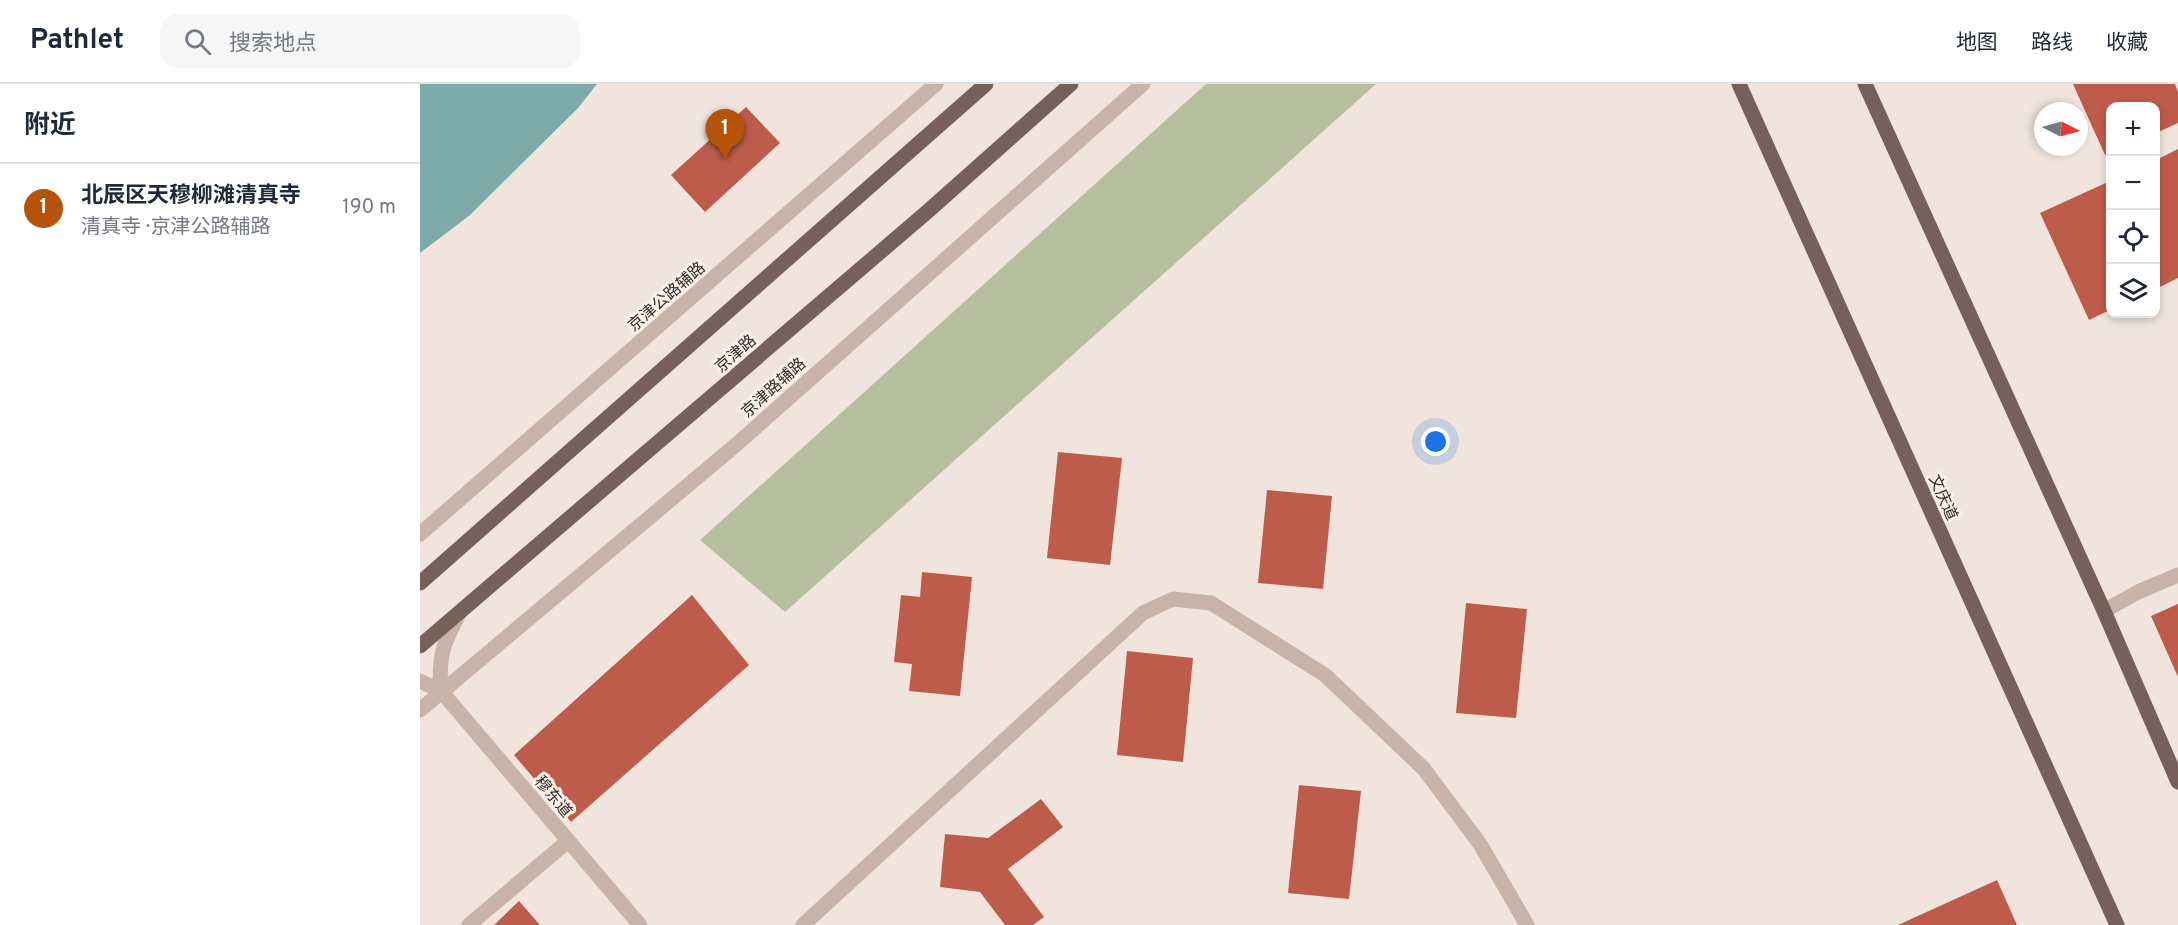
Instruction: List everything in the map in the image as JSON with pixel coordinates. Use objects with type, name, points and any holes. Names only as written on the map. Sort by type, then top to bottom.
[{"type":"main road","points":[[420,583],[986,84]]},
{"type":"main road","name":"京津路","points":[[420,646],[927,212],[1071,84]]},
{"type":"main road","name":"文庆道","points":[[1739,84],[2117,925]]},
{"type":"main road","points":[[1865,84],[2178,782]]},
{"type":"street","name":"京津公路辅路","points":[[420,534],[936,84]]},
{"type":"street","name":"京津路辅路","points":[[420,710],[737,444],[1143,84]]},
{"type":"street","points":[[2103,611],[2138,592],[2178,575]]},
{"type":"street","points":[[803,925],[1143,613],[1173,599],[1211,603],[1325,675],[1424,769],[1480,844],[1527,925]]},
{"type":"street","points":[[441,691],[439,669],[442,650],[461,611]]},
{"type":"street","name":"穆东道","points":[[420,681],[441,691],[640,925]]},
{"type":"street","points":[[470,925],[568,841]]},
{"type":"green space","points":[[1206,84],[1376,84],[785,612],[700,540]]},
{"type":"water","points":[[420,84],[597,84],[578,108],[470,215],[420,253]]},
{"type":"building","points":[[2073,84],[2175,84],[2178,92],[2178,123],[2160,131],[2160,102],[2106,102],[2105,155],[2088,117],[2088,102],[2081,102]]},
{"type":"building","points":[[746,107],[780,143],[705,212],[671,175]]},
{"type":"building","points":[[2178,149],[2178,278],[2160,287],[2160,210],[2160,158]]},
{"type":"building","points":[[2106,183],[2106,312],[2089,320],[2040,213]]},
{"type":"building","points":[[1058,452],[1122,458],[1110,565],[1047,558]]},
{"type":"building","points":[[1267,490],[1332,496],[1323,589],[1258,583]]},
{"type":"building","points":[[922,572],[972,577],[960,696],[909,691],[912,664],[894,662],[901,595],[920,597]]},
{"type":"building","points":[[692,595],[749,665],[571,822],[514,755]]},
{"type":"building","points":[[1466,603],[1527,609],[1516,718],[1456,713]]},
{"type":"building","points":[[2178,604],[2178,677],[2151,616]]},
{"type":"building","points":[[1127,651],[1193,658],[1183,762],[1117,755]]},
{"type":"building","points":[[1299,785],[1361,791],[1349,899],[1288,893]]},
{"type":"building","points":[[1041,799],[1063,827],[1008,869],[1044,917],[1033,925],[1005,925],[980,892],[940,887],[945,834],[988,838]]},
{"type":"building","points":[[1997,880],[2017,925],[1898,925]]},
{"type":"building","points":[[519,901],[540,925],[494,925]]},
{"type":"place","name":"北辰区天穆柳滩清真寺","points":[[725,159]]}]
